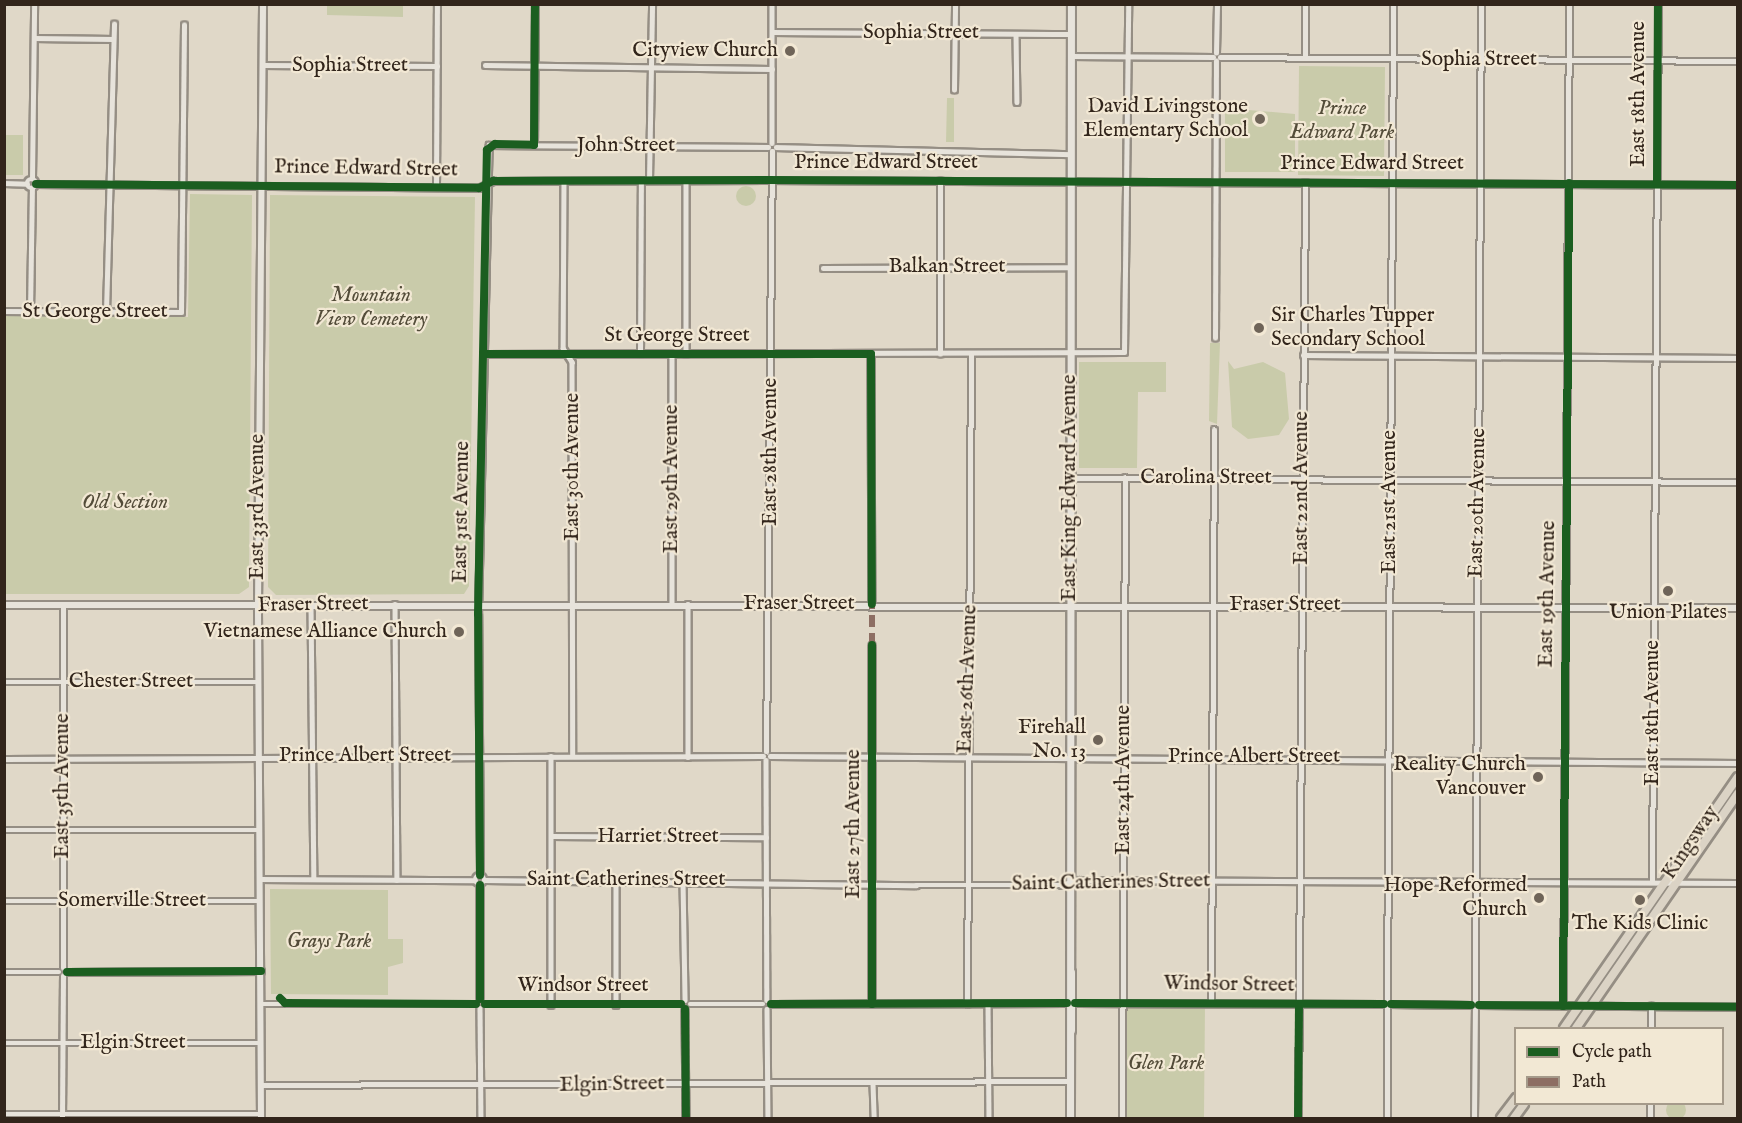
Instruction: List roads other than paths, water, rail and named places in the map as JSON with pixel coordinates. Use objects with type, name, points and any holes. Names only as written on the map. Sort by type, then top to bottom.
[{"type":"main road","name":"East King Edward Avenue","points":[[1071,4],[1071,1119]]},
{"type":"main road","name":"Kingsway","points":[[1565,1027],[1737,777]]},
{"type":"main road","name":"Kingsway","points":[[1576,1027],[1737,793]]},
{"type":"main road","points":[[1501,1119],[1514,1100]]},
{"type":"main road","points":[[1514,1119],[1523,1105]]},
{"type":"street","points":[[30,312],[34,4]]},
{"type":"street","name":"East 33rd Avenue","points":[[261,1116],[258,605],[263,4]]},
{"type":"street","points":[[436,187],[437,4]]},
{"type":"street","points":[[534,145],[536,4]]},
{"type":"street","points":[[649,180],[652,4]]},
{"type":"street","name":"East 28th Avenue","points":[[768,1119],[766,756],[772,354],[772,4]]},
{"type":"street","points":[[954,90],[955,4]]},
{"type":"street","points":[[1128,4],[1128,181]]},
{"type":"street","points":[[1215,338],[1216,4]]},
{"type":"street","points":[[1305,4],[1305,58]]},
{"type":"street","name":"East 21st Avenue","points":[[1387,1119],[1393,4]]},
{"type":"street","name":"East 20th Avenue","points":[[1474,1119],[1481,4]]},
{"type":"street","name":"East 19th Avenue","points":[[1563,1006],[1569,4]]},
{"type":"street","name":"East 18th Avenue","points":[[1652,882],[1658,4]]},
{"type":"street","points":[[106,312],[114,24]]},
{"type":"street","points":[[184,25],[184,185]]},
{"type":"street","name":"Sophia Street","points":[[772,32],[1071,34]]},
{"type":"street","points":[[1016,34],[1017,102]]},
{"type":"street","points":[[34,38],[113,39]]},
{"type":"street","name":"Sophia Street","points":[[1071,56],[1737,61]]},
{"type":"street","name":"Sophia Street","points":[[262,65],[437,66]]},
{"type":"street","points":[[484,65],[772,69]]},
{"type":"street","name":"John Street","points":[[487,150],[495,144],[772,147],[1070,154]]},
{"type":"street","name":"East 31st Avenue","points":[[480,875],[478,604],[487,150]]},
{"type":"street","points":[[686,180],[686,354]]},
{"type":"street","name":"Prince Edward Street","points":[[4,183],[436,187],[564,181],[772,180],[1737,185]]},
{"type":"street","name":"East 30th Avenue","points":[[564,181],[563,348],[568,354],[573,604],[573,756]]},
{"type":"street","points":[[640,354],[641,181]]},
{"type":"street","points":[[940,181],[940,354]]},
{"type":"street","name":"St George Street","points":[[483,354],[1070,354],[1124,352],[1128,181]]},
{"type":"street","name":"East 22nd Avenue","points":[[1298,1119],[1305,182]]},
{"type":"street","name":"St George Street","points":[[4,311],[176,313],[183,308],[184,185]]},
{"type":"street","name":"Balkan Street","points":[[823,268],[1070,267]]},
{"type":"street","name":"East 29th Avenue","points":[[672,354],[672,604]]},
{"type":"street","points":[[871,354],[872,604]]},
{"type":"street","name":"East 26th Avenue","points":[[967,1004],[966,756],[971,354]]},
{"type":"street","points":[[1303,355],[1737,358]]},
{"type":"street","points":[[1211,1003],[1214,430]]},
{"type":"street","name":"Carolina Street","points":[[1070,478],[1737,482]]},
{"type":"street","name":"East 24th Avenue","points":[[1122,1119],[1125,478]]},
{"type":"street","points":[[395,604],[397,880]]},
{"type":"street","points":[[688,604],[688,757]]},
{"type":"street","name":"Fraser Street","points":[[4,605],[1302,604],[1737,608]]},
{"type":"street","name":"East 35th Avenue","points":[[62,1116],[63,605]]},
{"type":"street","points":[[311,605],[314,879]]},
{"type":"street","name":"East 27th Avenue","points":[[872,645],[872,1004]]},
{"type":"street","name":"Chester Street","points":[[4,682],[258,682]]},
{"type":"street","points":[[551,756],[551,1005]]},
{"type":"street","name":"Prince Albert Street","points":[[4,759],[1301,756],[1737,763]]},
{"type":"street","points":[[4,830],[259,830]]},
{"type":"street","name":"Harriet Street","points":[[551,836],[766,837]]},
{"type":"street","points":[[259,879],[475,880],[480,875],[485,880],[480,885],[480,999],[478,1006],[481,1119]]},
{"type":"street","points":[[475,880],[480,885]]},
{"type":"street","name":"Saint Catherines Street","points":[[485,880],[766,880],[966,884],[1124,880],[1737,883]]},
{"type":"street","points":[[683,880],[686,1119]]},
{"type":"street","points":[[616,881],[616,1005]]},
{"type":"street","name":"Somerville Street","points":[[4,901],[259,901]]},
{"type":"street","points":[[4,972],[261,971]]},
{"type":"street","points":[[261,1004],[478,1006],[485,1004],[480,999]]},
{"type":"street","name":"Windsor Street","points":[[485,1004],[1211,1003],[1737,1007]]},
{"type":"street","points":[[988,1004],[990,1119]]},
{"type":"street","points":[[1651,1006],[1651,1027]]},
{"type":"street","name":"Elgin Street","points":[[4,1043],[261,1043]]},
{"type":"street","name":"Elgin Street","points":[[261,1085],[480,1087],[1071,1081]]},
{"type":"street","points":[[873,1084],[874,1119]]},
{"type":"street","points":[[4,1114],[261,1116]]},
{"type":"place","name":"Cityview Church","points":[[790,51]]},
{"type":"place","name":"David Livingstone Elementary School","points":[[1260,119]]},
{"type":"place","name":"Sir Charles Tupper Secondary School","points":[[1259,328]]},
{"type":"place","name":"Union Pilates","points":[[1668,591]]},
{"type":"place","name":"Vietnamese Alliance Church","points":[[459,632]]},
{"type":"place","name":"Firehall No. 13","points":[[1098,740]]},
{"type":"place","name":"Reality Church Vancouver","points":[[1538,777]]},
{"type":"place","name":"Hope Reformed Church","points":[[1539,898]]},
{"type":"place","name":"The Kids Clinic","points":[[1640,900]]},
{"type":"park label","name":"Prince Edward Park","points":[[1342,121]]},
{"type":"park label","name":"Mountain View Cemetery","points":[[371,308]]},
{"type":"park label","name":"Old Section","points":[[125,503]]},
{"type":"park label","name":"Grays Park","points":[[329,942]]},
{"type":"park label","name":"Glen Park","points":[[1166,1064]]}]
